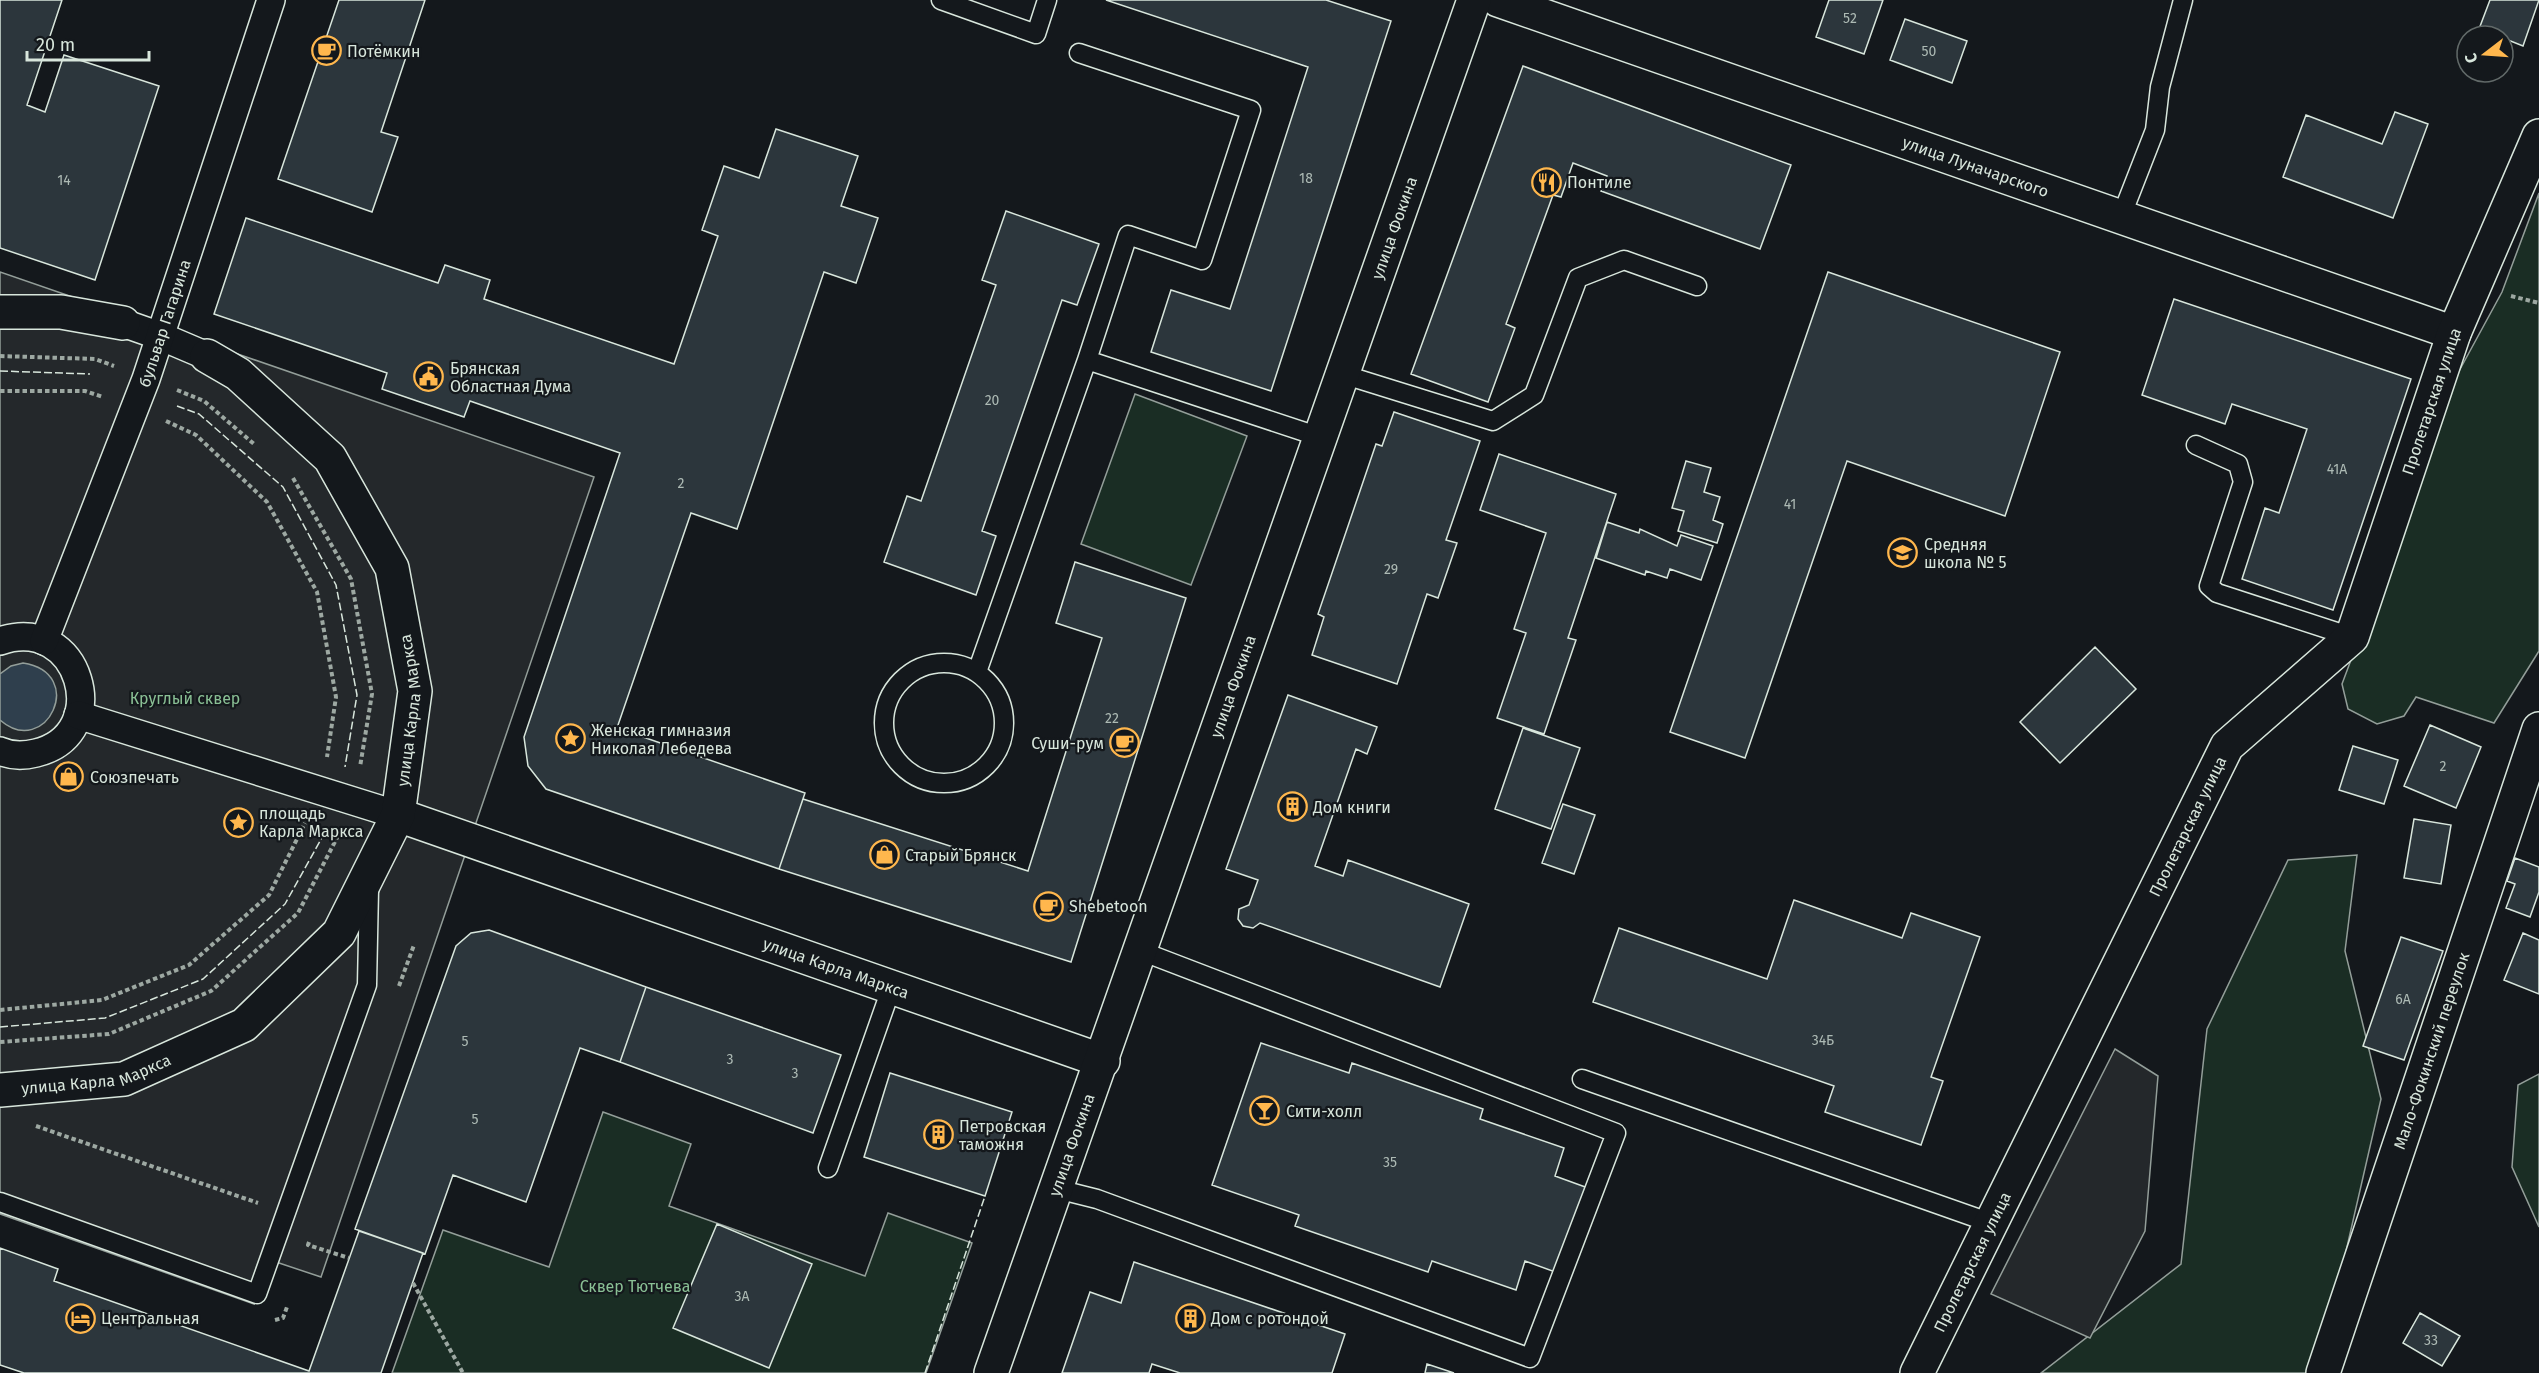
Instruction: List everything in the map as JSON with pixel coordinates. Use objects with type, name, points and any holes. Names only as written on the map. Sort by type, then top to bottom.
[{"type":"street","name":"бульвар Гагарина","points":[[44,641],[146,379],[271,0]]},
{"type":"street","name":"улица Фокина","points":[[991,1373],[1103,1061],[1474,0]]},
{"type":"street","name":"улица Луначарского","points":[[1498,0],[2454,333]]},
{"type":"street","name":"Пролетарская улица","points":[[1917,1373],[2227,746],[2352,637],[2454,333],[2539,136]]},
{"type":"street","name":"улица Карла Маркса","points":[[0,312],[61,312],[123,323],[207,356],[238,374],[330,458],[392,568],[415,691],[398,815],[369,875],[339,933],[244,1025],[124,1079],[0,1090]]},
{"type":"street","points":[[0,641],[30,637],[44,641],[64,654],[76,669],[81,688],[78,715],[63,740],[45,751],[2,758]]},
{"type":"street","name":"улица Карла Маркса","points":[[78,715],[398,815],[1103,1061]]},
{"type":"street","name":"Мало-Фокинский переулок","points":[[2323,1373],[2539,729]]},
{"type":"lane","points":[[941,0],[1036,34],[1047,0]]},
{"type":"lane","points":[[2121,217],[2155,130],[2160,87],[2183,0]]},
{"type":"lane","points":[[977,672],[1087,360],[1128,235],[1202,260],[1251,110],[1078,53]]},
{"type":"lane","points":[[1342,374],[1493,421],[1534,395],[1578,278],[1624,260],[1697,286]]},
{"type":"lane","points":[[1087,360],[1320,437]]},
{"type":"lane","points":[[2196,445],[2238,464],[2243,482],[2209,586],[2217,593],[2352,637]]},
{"type":"lane","points":[[940,663],[959,664],[977,672],[991,685],[1000,702],[1004,721],[1002,741],[992,760],[977,774],[957,782],[937,783],[916,777],[900,765],[889,747],[884,719],[885,709],[892,692],[905,676],[921,667],[940,663]]},
{"type":"lane","points":[[0,1202],[257,1294],[367,985],[369,875]]},
{"type":"lane","points":[[1057,1189],[1097,1199],[1530,1358],[1616,1133],[1141,951]]},
{"type":"lane","points":[[828,1168],[891,988]]},
{"type":"lane","points":[[1582,1079],[1991,1223]]},
{"type":"path","points":[[0,356],[95,359],[204,401],[257,447]]},
{"type":"path","points":[[0,391],[85,391],[134,407],[196,435],[267,502],[317,592],[336,697],[321,791],[269,895],[189,965],[102,1000],[0,1010]]},
{"type":"path","points":[[0,1042],[110,1034],[211,991],[298,912],[338,838],[360,772],[372,694],[351,579],[293,477]]},
{"type":"path","points":[[398,989],[414,945]]},
{"type":"path","points":[[33,1125],[316,1223],[308,1245],[349,1258]]},
{"type":"path","points":[[413,1283],[463,1373]]},
{"type":"green space","points":[[2539,193],[2539,651],[2494,723],[2416,697],[2404,716],[2377,724],[2348,709],[2342,684],[2458,373],[2502,292]]},
{"type":"green space","points":[[1135,394],[1247,436],[1191,585],[1081,544]]},
{"type":"green space","points":[[2357,855],[2345,951],[2381,1099],[2318,1373],[2041,1373],[2181,1264],[2207,1029],[2288,860]]},
{"type":"green space","points":[[2539,1074],[2539,1227],[2512,1167],[2518,1085]]},
{"type":"green space","name":"Сквер Тютчева","points":[[603,1112],[691,1144],[669,1206],[865,1276],[888,1213],[972,1243],[926,1373],[392,1373],[443,1230],[549,1267]]},
{"type":"shaded area","name":"площадь Карла Маркса","points":[[0,272],[594,477],[321,1277],[270,1260],[254,1304],[0,1214]]},
{"type":"shaded area","points":[[2115,1049],[2158,1076],[2145,1231],[2090,1338],[1991,1294]]},
{"type":"water","points":[[23,663],[43,670],[53,682],[56,696],[53,710],[45,722],[32,729],[17,729],[0,720],[0,674],[11,666]]},
{"type":"building","points":[[0,0],[62,0],[27,105],[45,112],[64,55],[159,86],[95,280],[0,248]]},
{"type":"building","points":[[339,0],[425,0],[381,132],[398,137],[372,212],[278,179]]},
{"type":"building","points":[[1106,0],[1326,0],[1391,21],[1271,391],[1151,352],[1171,290],[1230,309],[1308,67]]},
{"type":"building","points":[[1829,0],[1883,0],[1864,54],[1816,37]]},
{"type":"building","points":[[2490,0],[2539,0],[2523,46],[2515,43],[2515,24],[2481,24]]},
{"type":"building","points":[[1905,19],[1967,41],[1952,83],[1890,60]]},
{"type":"building","points":[[1523,66],[1791,165],[1760,249],[1601,191],[1607,176],[1573,163],[1561,197],[1553,195],[1506,324],[1515,328],[1488,402],[1411,374]]},
{"type":"building","points":[[2395,112],[2428,124],[2393,218],[2283,177],[2306,115],[2382,144]]},
{"type":"building","points":[[776,129],[858,156],[841,206],[878,218],[856,283],[824,272],[737,529],[691,513],[617,728],[805,793],[779,869],[546,789],[528,766],[524,737],[620,453],[470,401],[464,417],[382,389],[387,373],[214,314],[246,218],[438,283],[445,265],[490,280],[484,299],[674,364],[718,236],[702,230],[724,166],[759,178]]},
{"type":"building","points":[[1006,211],[1099,244],[1077,305],[1062,300],[982,531],[996,536],[976,595],[884,562],[907,496],[921,501],[996,285],[982,280]]},
{"type":"building","points":[[1828,272],[2060,352],[2005,516],[1847,461],[1745,758],[1670,732]]},
{"type":"building","points":[[2174,299],[2411,379],[2333,610],[2242,579],[2265,508],[2279,513],[2307,429],[2232,404],[2225,424],[2142,395]]},
{"type":"building","points":[[1394,412],[1480,441],[1446,540],[1457,543],[1438,598],[1427,594],[1397,684],[1312,655],[1324,617],[1318,614],[1376,444],[1382,446]]},
{"type":"building","points":[[1499,454],[1616,494],[1568,638],[1576,640],[1544,734],[1497,718],[1526,633],[1514,629],[1546,533],[1480,510]]},
{"type":"building","points":[[1686,461],[1711,468],[1704,492],[1720,497],[1713,520],[1723,524],[1717,543],[1678,531],[1684,511],[1672,508]]},
{"type":"building","points":[[1607,522],[1639,533],[1640,529],[1677,546],[1681,535],[1713,546],[1701,580],[1670,569],[1667,578],[1646,571],[1645,575],[1596,558]]},
{"type":"building","points":[[1075,562],[1186,598],[1071,962],[779,869],[803,799],[1028,871],[1102,638],[1056,623]]},
{"type":"building","points":[[2095,647],[2136,689],[2060,763],[2020,722]]},
{"type":"building","name":"Дом книги","points":[[1288,695],[1377,727],[1367,754],[1356,749],[1315,866],[1343,876],[1348,860],[1469,904],[1440,987],[1260,923],[1253,928],[1243,926],[1238,919],[1239,909],[1249,905],[1258,880],[1226,869]]},
{"type":"building","points":[[2430,725],[2481,747],[2456,808],[2404,786]]},
{"type":"building","points":[[1523,728],[1580,748],[1551,829],[1495,809]]},
{"type":"building","points":[[2353,746],[2398,760],[2384,804],[2339,790]]},
{"type":"building","points":[[1563,804],[1595,815],[1574,874],[1542,863]]},
{"type":"building","points":[[2414,819],[2451,825],[2441,884],[2404,878]]},
{"type":"building","points":[[2515,858],[2539,867],[2539,892],[2530,917],[2506,908],[2515,884],[2507,881]]},
{"type":"building","points":[[1794,900],[1902,938],[1911,913],[1980,937],[1931,1077],[1943,1081],[1921,1145],[1825,1112],[1834,1086],[1593,1002],[1619,928],[1767,979]]},
{"type":"building","points":[[489,930],[646,987],[620,1062],[580,1048],[526,1202],[453,1175],[425,1254],[355,1229],[456,946],[471,933]]},
{"type":"building","points":[[2523,933],[2539,940],[2539,994],[2504,980]]},
{"type":"building","points":[[2401,937],[2443,951],[2404,1060],[2363,1046]]},
{"type":"building","points":[[646,987],[841,1055],[813,1133],[620,1062]]},
{"type":"building","points":[[1261,1043],[1349,1073],[1352,1063],[1483,1109],[1480,1119],[1564,1148],[1555,1176],[1588,1188],[1558,1273],[1525,1261],[1516,1290],[1432,1261],[1428,1272],[1295,1226],[1299,1215],[1212,1185]]},
{"type":"building","name":"Петровская таможня","points":[[890,1073],[1012,1112],[985,1196],[864,1157]]},
{"type":"building","points":[[717,1224],[812,1264],[769,1368],[673,1328]]},
{"type":"building","name":"Центральная","points":[[359,1231],[423,1253],[381,1373],[24,1373],[0,1365],[0,1248],[58,1269],[54,1281],[309,1371]]},
{"type":"building","name":"Дом с ротондой","points":[[1134,1262],[1345,1334],[1332,1373],[1180,1373],[1152,1364],[1149,1373],[1062,1373],[1090,1292],[1121,1303]]},
{"type":"building","points":[[2420,1313],[2460,1336],[2442,1366],[2403,1343]]},
{"type":"building","points":[[1427,1364],[1454,1373],[1425,1373]]},
{"type":"fence","points":[[0,371],[90,374]]},
{"type":"fence","points":[[177,406],[199,414],[283,487],[336,585],[357,695],[345,767]]},
{"type":"fence","points":[[0,1027],[105,1018],[203,979],[285,904],[324,834]]},
{"type":"fence","points":[[925,1373],[985,1196]]},
{"type":"place","name":"Потёмкин","points":[[326,51]]},
{"type":"place","name":"Понтиле","points":[[1546,182]]},
{"type":"place","name":"Брянская Областная Дума","points":[[429,377]]},
{"type":"place","name":"Средняя школа № 5","points":[[1903,553]]},
{"type":"place","name":"Женская гимназия Николая Лебедева","points":[[570,739]]},
{"type":"place","name":"Суши-рум","points":[[1125,743]]},
{"type":"place","name":"Союзпечать","points":[[69,777]]},
{"type":"place","name":"Дом книги","points":[[1292,807]]},
{"type":"place","name":"площадь Карла Маркса","points":[[238,822]]},
{"type":"place","name":"Старый Брянск","points":[[884,855]]},
{"type":"place","name":"Shebetoon","points":[[1048,906]]},
{"type":"place","name":"Сити-холл","points":[[1265,1111]]},
{"type":"place","name":"Петровская таможня","points":[[938,1135]]},
{"type":"place","name":"Центральная","points":[[80,1318]]},
{"type":"place","name":"Дом с ротондой","points":[[1190,1318]]},
{"type":"park label","name":"Круглый сквер","points":[[185,698]]}]
